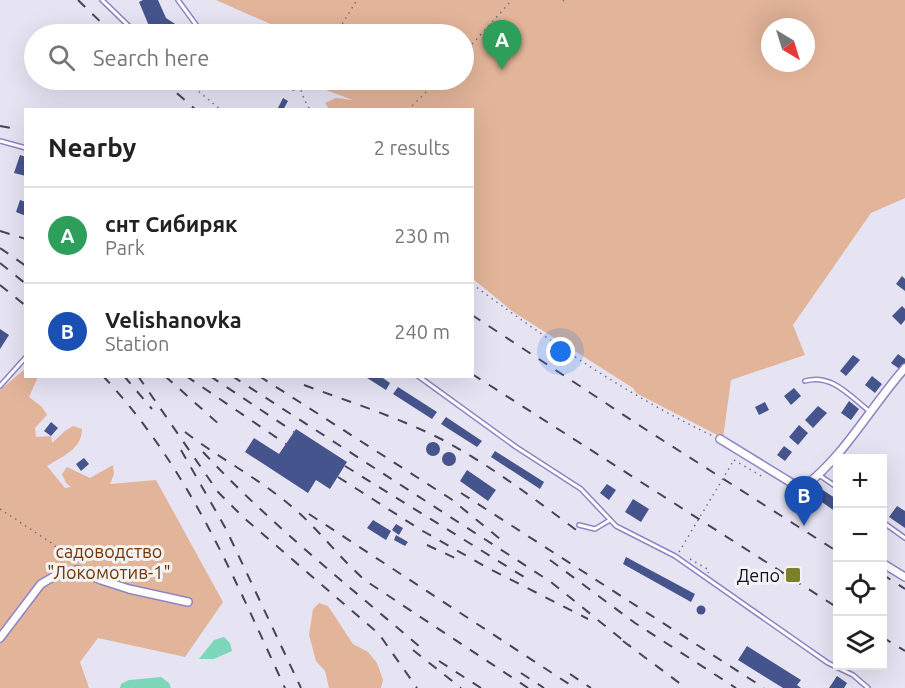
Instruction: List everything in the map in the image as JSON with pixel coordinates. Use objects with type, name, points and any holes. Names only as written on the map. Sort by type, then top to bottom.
[{"type":"street","points":[[720,440],[795,485],[806,485],[829,465],[869,411],[905,368]]},
{"type":"street","points":[[887,566],[905,577]]},
{"type":"street","points":[[0,638],[41,584],[60,573],[78,570],[129,589],[188,602]]},
{"type":"lane","points":[[102,0],[127,24]]},
{"type":"lane","points":[[178,0],[195,24]]},
{"type":"lane","points":[[0,141],[24,147]]},
{"type":"lane","points":[[0,386],[24,359]]},
{"type":"lane","points":[[421,378],[516,447],[581,489],[616,526],[675,556],[828,663],[853,675],[868,688]]},
{"type":"lane","points":[[805,381],[816,378],[828,380],[869,411]]},
{"type":"lane","points":[[819,475],[833,485]]},
{"type":"lane","points":[[579,525],[595,529],[610,520]]},
{"type":"lane","points":[[887,525],[905,538]]},
{"type":"path","points":[[342,24],[357,0]]},
{"type":"path","points":[[474,42],[512,0]]},
{"type":"path","points":[[563,0],[567,4]]},
{"type":"path","points":[[197,90],[220,108]]},
{"type":"path","points":[[301,90],[309,108]]},
{"type":"path","points":[[410,108],[428,90]]},
{"type":"path","points":[[474,285],[563,351],[616,385],[666,414],[720,440]]},
{"type":"path","points":[[679,552],[734,460],[762,477]]},
{"type":"path","points":[[0,509],[53,544],[78,570]]},
{"type":"path","points":[[687,557],[704,567]]},
{"type":"green space","points":[[216,0],[905,0],[905,198],[871,213],[793,325],[805,355],[731,380],[723,438],[636,393],[633,388],[512,311],[474,280],[474,108],[328,108],[325,103],[336,98],[353,100],[326,90],[474,90],[474,24],[270,24]]},
{"type":"green space","name":"садоводство \"Локомотив-1\"","points":[[24,370],[24,378],[38,378],[29,397],[42,407],[47,415],[35,428],[36,437],[51,436],[52,443],[73,426],[82,429],[79,442],[75,447],[47,466],[65,488],[71,487],[66,483],[62,474],[67,467],[90,478],[113,465],[114,474],[110,484],[156,480],[223,602],[185,657],[98,638],[80,662],[89,688],[0,688],[0,390]]},
{"type":"green space","points":[[319,603],[328,606],[353,644],[368,652],[377,663],[383,680],[381,688],[329,688],[325,671],[316,661],[309,635],[313,609]]},
{"type":"shaded area","points":[[224,637],[230,643],[232,651],[214,659],[199,659],[214,640]]},
{"type":"shaded area","points":[[161,677],[169,683],[171,688],[120,688],[121,684],[129,680]]},
{"type":"building","points":[[158,0],[166,18],[175,24],[148,24],[139,2]]},
{"type":"building","points":[[283,98],[288,101],[284,108],[278,108]]},
{"type":"building","points":[[20,155],[24,156],[24,176],[14,173]]},
{"type":"building","points":[[20,200],[24,201],[24,215],[16,212]]},
{"type":"building","points":[[902,276],[905,279],[905,291],[896,284]]},
{"type":"building","points":[[902,306],[905,309],[905,320],[901,325],[892,316]]},
{"type":"building","points":[[0,329],[9,335],[0,349]]},
{"type":"building","points":[[898,354],[905,359],[901,370],[891,363]]},
{"type":"building","points":[[853,355],[860,360],[846,376],[840,371]]},
{"type":"building","points":[[872,376],[882,384],[875,393],[865,385]]},
{"type":"building","points":[[367,378],[383,378],[390,383],[386,390]]},
{"type":"building","points":[[398,387],[437,412],[432,419],[393,394]]},
{"type":"building","points":[[794,388],[801,396],[791,405],[784,396]]},
{"type":"building","points":[[849,401],[859,409],[851,420],[841,413]]},
{"type":"building","points":[[765,402],[769,410],[759,415],[755,407]]},
{"type":"building","points":[[818,406],[827,413],[813,428],[805,420]]},
{"type":"building","points":[[446,417],[482,441],[477,447],[441,424]]},
{"type":"building","points":[[51,422],[58,428],[51,436],[44,431]]},
{"type":"building","points":[[799,425],[808,433],[798,445],[789,437]]},
{"type":"building","points":[[296,429],[347,462],[330,489],[316,480],[308,493],[245,452],[254,438],[279,454]]},
{"type":"building","points":[[433,442],[438,444],[440,449],[438,454],[433,456],[428,454],[426,449],[428,444]]},
{"type":"building","points":[[784,446],[792,452],[785,461],[777,455]]},
{"type":"building","points":[[495,451],[544,482],[540,489],[491,457]]},
{"type":"building","points":[[449,452],[454,454],[456,459],[454,464],[449,466],[444,464],[442,459],[444,454]]},
{"type":"building","points":[[84,458],[89,464],[81,471],[76,464]]},
{"type":"building","points":[[467,470],[496,490],[488,501],[460,481]]},
{"type":"building","points":[[607,484],[616,490],[609,500],[600,493]]},
{"type":"building","points":[[815,485],[833,497],[833,510],[809,493]]},
{"type":"building","points":[[633,499],[649,509],[641,522],[625,512]]},
{"type":"building","points":[[897,506],[905,511],[905,528],[889,517]]},
{"type":"building","points":[[373,520],[391,531],[386,540],[367,528]]},
{"type":"building","points":[[396,524],[403,528],[399,535],[392,530]]},
{"type":"building","points":[[396,535],[408,542],[405,546],[394,540]]},
{"type":"building","points":[[626,557],[695,594],[691,602],[623,564]]},
{"type":"building","points":[[701,606],[705,610],[701,614],[697,610]]},
{"type":"building","points":[[747,646],[801,680],[797,685],[801,688],[783,688],[738,660]]},
{"type":"building","points":[[837,676],[847,683],[844,688],[829,688]]},
{"type":"railway","points":[[78,0],[103,24]]},
{"type":"railway","points":[[173,90],[194,108]]},
{"type":"railway","points":[[0,126],[11,128]]},
{"type":"railway","points":[[0,231],[24,238]]},
{"type":"railway","points":[[0,248],[24,265]]},
{"type":"railway","points":[[0,263],[24,282]]},
{"type":"railway","points":[[0,285],[24,304]]},
{"type":"railway","points":[[474,316],[833,549]]},
{"type":"railway","points":[[474,375],[833,605]]},
{"type":"railway","points":[[105,378],[133,411],[185,486],[227,564],[285,688]]},
{"type":"railway","points":[[126,378],[152,409]]},
{"type":"railway","points":[[139,378],[218,492],[244,518],[379,634],[417,688]]},
{"type":"railway","points":[[167,378],[221,426]]},
{"type":"railway","points":[[189,378],[286,444]]},
{"type":"railway","points":[[213,378],[294,432]]},
{"type":"railway","points":[[235,378],[551,582],[630,646]]},
{"type":"railway","points":[[262,378],[451,499],[505,543]]},
{"type":"railway","points":[[304,385],[390,417],[460,449],[583,535]]},
{"type":"railway","points":[[185,432],[291,506],[366,581],[528,688]]},
{"type":"railway","points":[[181,450],[226,529],[301,688]]},
{"type":"railway","points":[[203,452],[283,530],[426,652]]},
{"type":"railway","points":[[345,466],[529,580]]},
{"type":"railway","points":[[338,477],[421,530],[486,567],[588,619]]},
{"type":"railway","points":[[461,493],[764,688]]},
{"type":"railway","points":[[309,514],[575,688]]},
{"type":"railway","points":[[427,545],[457,559]]},
{"type":"railway","points":[[550,560],[635,623],[736,688]]},
{"type":"railway","points":[[887,577],[905,589]]},
{"type":"railway","points":[[887,640],[905,651]]},
{"type":"railway","points":[[623,641],[686,688]]},
{"type":"railway","points":[[413,650],[461,688]]},
{"type":"railway","points":[[439,661],[481,688]]},
{"type":"railway","points":[[521,673],[544,688]]},
{"type":"railway","points":[[570,674],[591,688]]},
{"type":"place","name":"снт Сибиряк","points":[[502,70]]},
{"type":"place","name":"Velishanovka","points":[[804,526]]},
{"type":"place","name":"Депо","points":[[793,575]]}]
